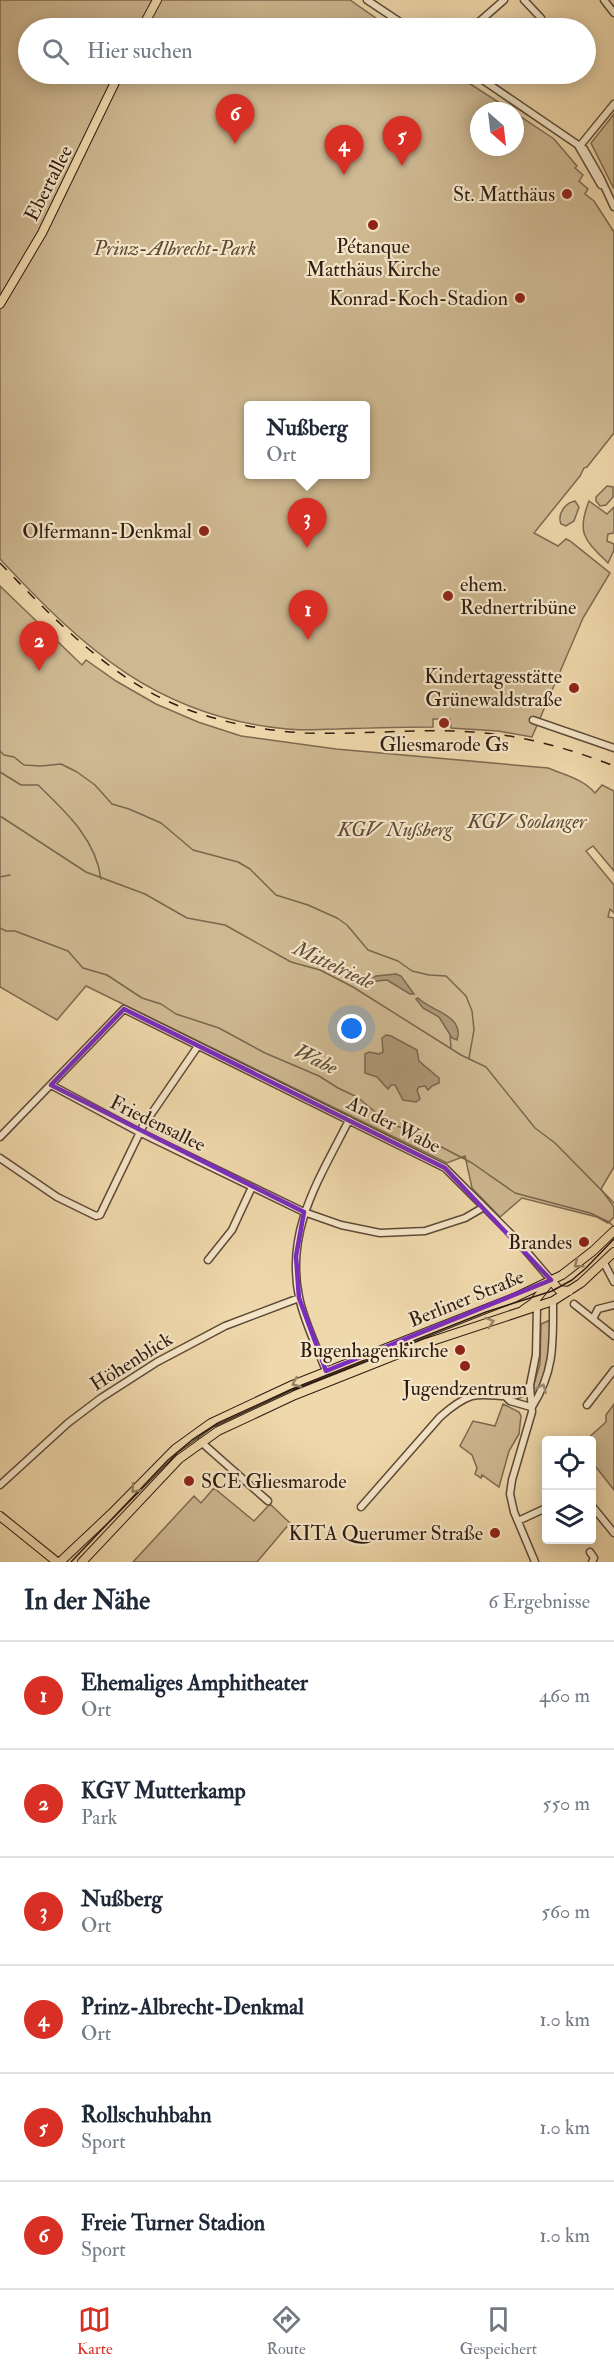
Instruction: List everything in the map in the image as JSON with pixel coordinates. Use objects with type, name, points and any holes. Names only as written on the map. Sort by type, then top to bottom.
[{"type":"main road","points":[[147,18],[157,0]]},
{"type":"main road","name":"Ebertallee","points":[[0,304],[42,233],[114,84]]},
{"type":"main road","name":"Berliner Straße","points":[[59,1562],[112,1513],[159,1463],[192,1435],[230,1412],[326,1371],[526,1292],[552,1284],[613,1232]]},
{"type":"main road","name":"Berliner Straße","points":[[82,1562],[164,1474],[201,1442],[235,1421],[426,1342],[553,1301],[571,1291],[614,1252]]},
{"type":"main road","points":[[552,1284],[559,1290],[571,1291]]},
{"type":"main road","points":[[519,1313],[552,1284]]},
{"type":"main road","points":[[526,1292],[553,1301],[552,1284]]},
{"type":"main road","points":[[537,1307],[540,1295]]},
{"type":"main road","points":[[0,1516],[59,1562]]},
{"type":"street","points":[[367,0],[380,5],[396,18]]},
{"type":"street","points":[[483,18],[504,0]]},
{"type":"street","points":[[524,0],[541,18]]},
{"type":"street","points":[[604,0],[614,13]]},
{"type":"street","points":[[488,84],[579,147],[614,207]]},
{"type":"street","points":[[579,147],[614,104]]},
{"type":"street","points":[[533,720],[614,748]]},
{"type":"street","name":"An der Wabe","points":[[51,1085],[124,1009],[445,1168],[528,1252],[552,1284]]},
{"type":"street","points":[[0,1158],[57,1197],[96,1216],[100,1215],[139,1132],[198,1046]]},
{"type":"street","points":[[0,1137],[51,1085]]},
{"type":"street","name":"Friedensallee","points":[[51,1085],[139,1132],[304,1212],[361,1230],[404,1233],[425,1231],[465,1218],[484,1208]]},
{"type":"street","points":[[326,1371],[299,1298],[296,1256],[298,1230],[304,1212],[349,1120]]},
{"type":"street","points":[[208,1260],[232,1230],[252,1187]]},
{"type":"street","points":[[604,1263],[614,1282]]},
{"type":"street","name":"Höhenblick","points":[[0,1485],[68,1423],[101,1398],[157,1362],[225,1326],[299,1298]]},
{"type":"street","points":[[531,1407],[541,1392],[553,1349],[553,1301]]},
{"type":"street","points":[[574,1304],[614,1336]]},
{"type":"street","points":[[593,1319],[598,1309],[614,1305]]},
{"type":"street","points":[[535,1562],[512,1505],[511,1488],[531,1407],[530,1385],[536,1355],[537,1307]]},
{"type":"street","points":[[587,1405],[614,1370]]},
{"type":"street","points":[[517,1396],[526,1391],[530,1385]]},
{"type":"street","points":[[361,1507],[448,1410],[473,1396],[517,1396],[531,1407]]},
{"type":"street","points":[[505,1396],[510,1401],[531,1407]]},
{"type":"street","points":[[201,1442],[268,1501]]},
{"type":"street","points":[[518,1521],[542,1510]]},
{"type":"street","points":[[596,1512],[614,1533]]},
{"type":"street","points":[[590,1552],[594,1558],[592,1562]]},
{"type":"highlighted area","points":[[124,1009],[445,1168],[551,1280],[326,1371],[299,1298],[296,1256],[304,1212],[51,1085]]},
{"type":"green space","name":"Prinz-Albrecht-Park","points":[[0,0],[350,0],[376,18],[18,18],[18,84],[470,84],[498,102],[470,102],[470,156],[524,156],[524,119],[554,139],[577,166],[575,168],[583,175],[579,181],[588,189],[585,194],[594,201],[614,232],[614,433],[534,533],[558,546],[566,539],[570,541],[610,573],[583,618],[532,737],[498,731],[451,728],[450,719],[433,719],[433,727],[306,730],[241,722],[200,710],[162,694],[127,674],[94,650],[0,559]]},
{"type":"green space","points":[[614,114],[614,189],[591,143]]},
{"type":"green space","points":[[607,486],[613,487],[613,497],[606,505],[600,506],[596,497]]},
{"type":"green space","points":[[575,501],[579,507],[574,521],[566,526],[561,524],[560,516],[563,509]]},
{"type":"green space","points":[[589,501],[607,514],[614,507],[614,533],[608,534],[607,541],[614,544],[614,550],[608,563],[585,536],[583,521]]},
{"type":"green space","points":[[0,586],[82,665],[86,660],[116,681],[156,704],[198,722],[241,736],[336,749],[548,768],[579,781],[595,793],[602,785],[614,791],[614,871],[593,846],[586,851],[614,885],[614,913],[610,909],[608,917],[614,918],[614,1167],[601,1189],[614,1207],[614,1217],[608,1223],[597,1217],[522,1198],[500,1217],[472,1188],[465,1156],[447,1163],[86,986],[57,1020],[0,987]]},
{"type":"green space","points":[[550,1320],[546,1370],[540,1388],[534,1395],[532,1391],[540,1364],[541,1324]]},
{"type":"green space","points":[[503,1404],[519,1412],[521,1416],[519,1434],[509,1451],[499,1487],[482,1475],[481,1478],[475,1474],[477,1468],[472,1455],[460,1446],[473,1421],[495,1426]]},
{"type":"green space","points":[[614,1404],[614,1490],[596,1467],[596,1436],[590,1436],[606,1422],[606,1415]]},
{"type":"green space","points":[[214,1488],[254,1521],[270,1504],[290,1523],[257,1562],[133,1562],[194,1496],[201,1503]]},
{"type":"shaded area","points":[[396,974],[401,976],[414,994],[410,994],[387,980],[367,982],[376,976]]},
{"type":"shaded area","points":[[418,998],[451,1019],[458,1032],[457,1040],[452,1038],[439,1017],[423,1008],[416,999]]},
{"type":"shaded area","points":[[386,1035],[417,1050],[419,1061],[439,1078],[439,1083],[428,1090],[425,1086],[419,1087],[417,1090],[420,1099],[416,1102],[403,1100],[395,1085],[391,1085],[388,1089],[377,1077],[365,1073],[365,1054],[383,1052],[382,1038]]},
{"type":"waterway","points":[[0,751],[4,755],[14,757],[24,765],[61,764],[77,772],[95,785],[112,804],[161,823],[193,850],[238,862],[250,869],[276,895],[308,905],[337,918],[347,925],[368,950],[398,961],[412,971],[446,976],[466,996],[472,1011],[474,1030],[469,1058]]},
{"type":"waterway","points":[[0,772],[21,785],[38,785],[59,805],[78,827],[93,851],[101,879]]},
{"type":"waterway","name":"Mittelriede","points":[[0,816],[86,872],[145,894],[187,918],[225,925],[291,962],[320,970],[353,987],[461,1055],[486,1067],[535,1128],[555,1143],[614,1203]]},
{"type":"waterway","points":[[0,877],[10,875]]},
{"type":"waterway","name":"Wabe","points":[[0,928],[15,931],[68,951],[83,968],[107,975],[142,998],[161,1004],[176,1014],[219,1028],[265,1053],[319,1076],[357,1097],[390,1124],[409,1130],[472,1163],[515,1193],[590,1213],[614,1227]]},
{"type":"waterway","points":[[450,1036],[451,1047]]},
{"type":"tram line","points":[[71,1562],[168,1460],[192,1440],[218,1423],[292,1389],[486,1312],[552,1291],[572,1280],[614,1239]]},
{"type":"railway","points":[[0,563],[64,627],[110,666],[135,684],[203,715],[246,726],[305,733],[452,731],[509,736],[545,743],[614,766]]},
{"type":"place","name":"Freie Turner Stadion","points":[[235,144]]},
{"type":"place","name":"Rollschuhbahn","points":[[402,166]]},
{"type":"place","name":"Prinz-Albrecht-Denkmal","points":[[344,175]]},
{"type":"place","name":"St. Matthäus","points":[[567,194]]},
{"type":"place","name":"Pétanque Matthäus Kirche","points":[[373,225]]},
{"type":"place","name":"Konrad-Koch-Stadion","points":[[520,298]]},
{"type":"place","name":"Olfermann-Denkmal","points":[[204,531]]},
{"type":"place","name":"Nußberg","points":[[307,548]]},
{"type":"place","name":"ehem. Rednertribüne","points":[[448,596]]},
{"type":"place","name":"Ehemaliges Amphitheater","points":[[308,640]]},
{"type":"place","name":"KGV Mutterkamp","points":[[39,671]]},
{"type":"place","name":"Kindertagesstätte Grünewaldstraße","points":[[574,688]]},
{"type":"place","name":"Gliesmarode Gs","points":[[444,723]]},
{"type":"place","name":"Brandes","points":[[584,1242]]},
{"type":"place","name":"Bugenhagenkirche","points":[[460,1350]]},
{"type":"place","name":"Jugendzentrum","points":[[465,1366]]},
{"type":"place","name":"SCE Gliesmarode","points":[[189,1481]]},
{"type":"place","name":"KITA Querumer Straße","points":[[495,1533]]},
{"type":"park label","name":"KGV Soolanger","points":[[527,821]]},
{"type":"park label","name":"KGV Nußberg","points":[[395,829]]}]
